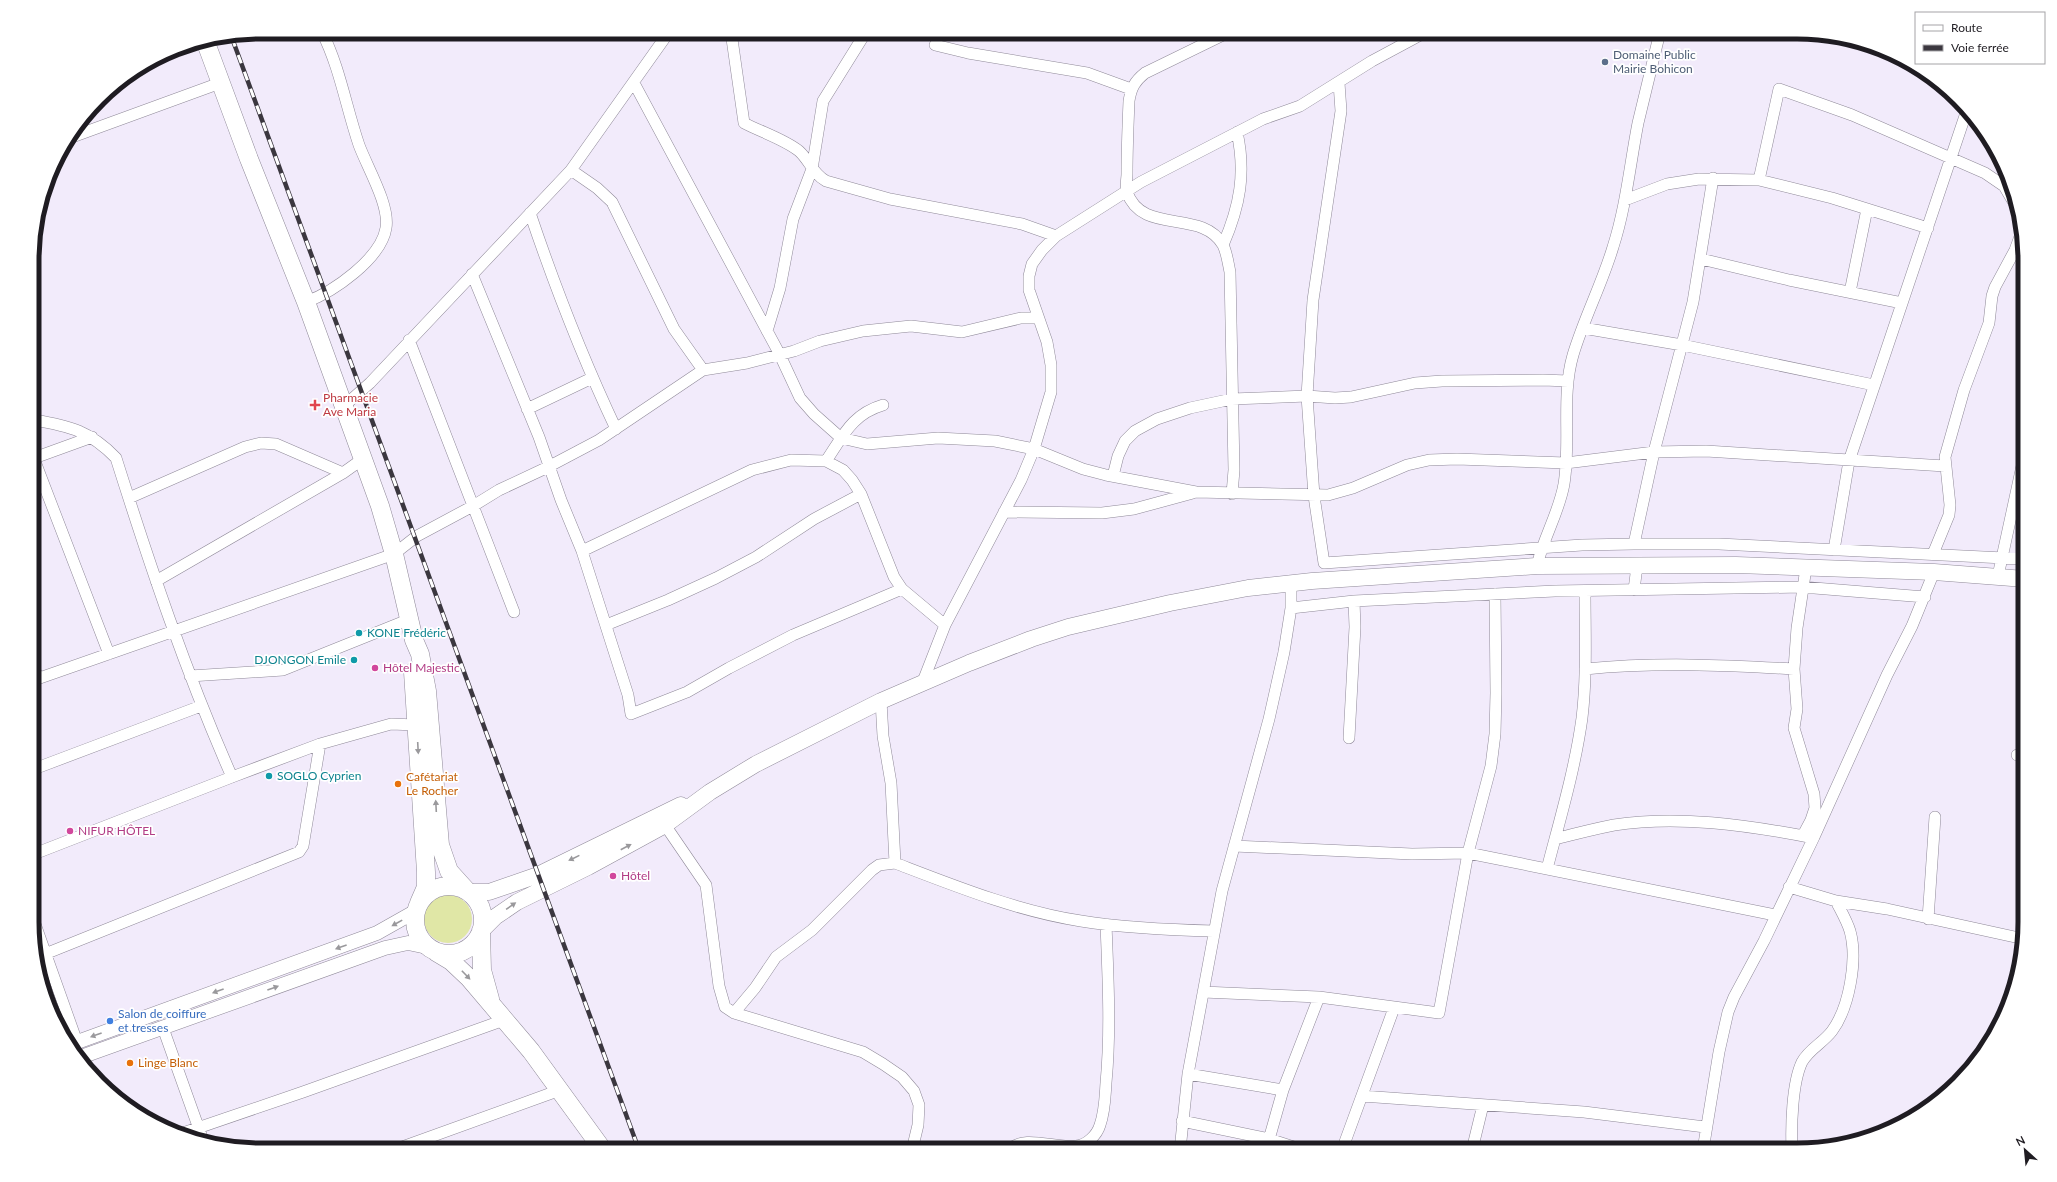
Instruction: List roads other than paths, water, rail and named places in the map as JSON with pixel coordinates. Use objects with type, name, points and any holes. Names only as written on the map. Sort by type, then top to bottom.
[{"type":"highway","points":[[207,46],[248,159],[306,302],[364,458],[394,554],[414,640],[420,654],[427,691],[440,845],[449,871],[476,899],[481,909],[483,920],[481,931],[482,970],[492,1004]]},
{"type":"highway","points":[[414,640],[413,655],[416,725],[426,872],[426,887],[418,907],[416,931],[432,949],[459,967],[492,1004],[531,1050],[599,1143]]},
{"type":"highway","points":[[418,907],[430,892],[444,887],[458,888],[468,892]]},
{"type":"highway","points":[[432,949],[448,955],[466,950],[475,942],[481,931]]},
{"type":"main road","points":[[481,931],[495,917],[517,902],[588,867],[665,825],[710,792],[756,764],[881,701],[1024,641],[1068,627],[1170,603],[1248,588],[1537,566],[1736,565],[1934,572],[2018,578]]},
{"type":"main road","points":[[468,892],[489,892],[538,875],[664,812],[710,792]]},
{"type":"street","points":[[306,302],[334,288],[363,264],[383,239],[386,227],[385,213],[359,143],[338,70],[325,39]]},
{"type":"street","points":[[344,406],[370,383],[571,170],[664,39]]},
{"type":"street","points":[[732,39],[744,123],[794,147],[801,153],[812,169],[826,181],[890,200],[1022,224],[1056,236]]},
{"type":"street","points":[[767,331],[780,288],[793,219],[812,169],[823,101],[862,39]]},
{"type":"street","points":[[1214,39],[1145,73],[1136,80],[1131,89],[1129,101],[1127,191],[1138,209],[1146,214],[1154,218],[1204,228],[1214,235],[1223,245],[1230,272],[1234,470],[1232,494]]},
{"type":"street","points":[[922,684],[945,624],[1004,512],[1034,449],[1051,392],[1051,365],[1047,342],[1029,290],[1029,276],[1032,264],[1042,250],[1056,236],[1127,191],[1262,119],[1300,106],[1372,61],[1413,39]]},
{"type":"street","points":[[1537,566],[1541,548],[1558,507],[1566,463],[1568,381],[1573,354],[1612,253],[1625,200],[1638,122],[1658,39]]},
{"type":"street","points":[[935,45],[968,53],[1087,73],[1131,89]]},
{"type":"street","points":[[78,135],[220,82]]},
{"type":"street","points":[[634,83],[767,331],[800,398],[814,414],[841,438],[867,444],[929,438],[975,439],[1034,449],[1083,468],[1112,476],[1196,492],[1232,494],[1314,496],[1340,492],[1407,465],[1429,460],[1457,459],[1566,463],[1654,452],[1706,451],[1774,454],[1849,461],[1944,466]]},
{"type":"street","points":[[1339,83],[1341,110],[1313,300],[1307,396],[1314,496],[1324,563],[1582,545],[1634,544],[1720,544],[2018,559]]},
{"type":"street","points":[[1759,180],[1779,89],[1852,114],[1996,179],[2006,190]]},
{"type":"street","points":[[1834,550],[1849,461],[1965,116]]},
{"type":"street","points":[[1223,245],[1233,221],[1242,171],[1237,132]]},
{"type":"street","points":[[571,170],[597,188],[612,202],[674,328],[703,370]]},
{"type":"street","points":[[1625,200],[1667,184],[1698,178],[1759,180],[1867,209],[1928,228]]},
{"type":"street","points":[[1634,544],[1654,452],[1682,345],[1701,259],[1713,178]]},
{"type":"street","points":[[1850,292],[1867,209]]},
{"type":"street","points":[[530,213],[564,308],[592,378],[616,429]]},
{"type":"street","points":[[1933,554],[1949,515],[1950,499],[1944,466],[1945,457],[1964,390],[1989,323],[1995,287],[2018,243]]},
{"type":"street","points":[[1701,259],[1781,278],[1902,303]]},
{"type":"street","points":[[472,274],[550,466],[560,500],[582,551],[628,695],[631,714],[688,692],[729,668],[793,635],[902,589]]},
{"type":"street","points":[[39,674],[109,654],[394,554],[417,536],[473,506],[499,490],[575,453],[616,429],[703,370],[747,363],[778,353],[794,351],[843,335],[881,328],[910,326],[962,332],[1021,318],[1038,318]]},
{"type":"street","points":[[1583,328],[1682,345],[1874,385]]},
{"type":"street","points":[[409,340],[514,612]]},
{"type":"street","points":[[527,409],[592,378]]},
{"type":"street","points":[[1112,476],[1120,451],[1125,441],[1135,431],[1157,420],[1190,408],[1232,399],[1307,396],[1335,398],[1351,397],[1415,383],[1442,381],[1568,381]]},
{"type":"street","points":[[826,460],[852,422],[860,414],[871,408],[883,405]]},
{"type":"street","points":[[39,421],[76,428],[104,445],[116,458],[156,581],[190,676],[201,706],[232,776]]},
{"type":"street","points":[[39,457],[92,437]]},
{"type":"street","points":[[129,498],[245,447],[260,443],[276,444],[343,474]]},
{"type":"street","points":[[156,581],[343,474],[364,458]]},
{"type":"street","points":[[582,551],[752,470],[791,460],[826,460],[843,470],[861,494],[894,577],[902,589],[945,624]]},
{"type":"street","points":[[39,472],[109,654]]},
{"type":"street","points":[[1998,576],[2004,558],[2018,484]]},
{"type":"street","points":[[1004,512],[1102,513],[1134,509],[1196,492]]},
{"type":"street","points":[[606,625],[668,600],[716,578],[756,557],[814,519],[861,494]]},
{"type":"street","points":[[1634,590],[1637,566]]},
{"type":"street","points":[[1803,835],[1811,820],[1815,808],[1814,794],[1794,728],[1797,698],[1794,669],[1802,587],[1806,568]]},
{"type":"street","points":[[1704,1143],[1705,1127],[1728,1012],[1814,838],[1925,597],[1934,572]]},
{"type":"street","points":[[1180,1143],[1188,1074],[1214,931],[1222,891],[1269,719],[1284,652],[1290,608],[1291,584]]},
{"type":"street","points":[[1290,608],[1354,601],[1495,594],[1802,587],[1925,597]]},
{"type":"street","points":[[1547,869],[1576,753],[1582,718],[1585,669],[1585,591]]},
{"type":"street","points":[[1203,992],[1319,997],[1439,1013],[1468,853],[1492,766],[1494,742],[1495,594]]},
{"type":"street","points":[[1349,738],[1356,627],[1354,601]]},
{"type":"street","points":[[190,676],[283,670],[410,619]]},
{"type":"street","points":[[1585,669],[1616,666],[1698,664],[1794,669]]},
{"type":"street","points":[[881,701],[883,736],[892,783],[895,862]]},
{"type":"street","points":[[39,767],[201,706]]},
{"type":"street","points":[[39,852],[232,776],[320,744],[391,724],[416,725]]},
{"type":"street","points":[[42,956],[298,852],[303,846],[320,744]]},
{"type":"street","points":[[1928,919],[1935,817]]},
{"type":"street","points":[[1555,839],[1615,825],[1642,823],[1718,823],[1767,829],[1814,838]]},
{"type":"street","points":[[665,825],[706,885],[724,1007],[734,1013],[862,1052],[883,1064],[902,1078],[914,1091],[919,1105],[918,1125],[914,1143]]},
{"type":"street","points":[[1234,846],[1412,854],[1468,853],[1775,915]]},
{"type":"street","points":[[734,1013],[755,988],[776,958],[812,930],[872,870],[879,865],[895,862],[953,886],[989,898],[1079,921],[1166,930],[1214,931]]},
{"type":"street","points":[[1789,887],[1836,901],[1872,906],[2018,938]]},
{"type":"street","points":[[1792,1143],[1791,1119],[1802,1063],[1807,1054],[1830,1034],[1836,1026],[1847,997],[1852,969],[1852,942],[1850,930],[1836,901]]},
{"type":"street","points":[[75,1043],[377,933],[418,907]]},
{"type":"street","points":[[1086,1143],[1088,1142],[1100,1126],[1104,1107],[1109,1051],[1106,924]]},
{"type":"street","points":[[84,1056],[385,948],[408,943],[432,949]]},
{"type":"street","points":[[42,959],[69,1033]]},
{"type":"street","points":[[1267,1143],[1283,1090],[1319,997]]},
{"type":"street","points":[[1345,1143],[1394,1008]]},
{"type":"street","points":[[188,1131],[303,1092],[504,1020]]},
{"type":"street","points":[[163,1028],[202,1135]]},
{"type":"street","points":[[1188,1074],[1283,1090]]},
{"type":"street","points":[[413,1143],[560,1090]]},
{"type":"street","points":[[1362,1096],[1584,1112],[1705,1127]]},
{"type":"street","points":[[1474,1143],[1484,1105]]},
{"type":"street","points":[[1182,1121],[1263,1143]]},
{"type":"street","points":[[1020,1143],[1032,1143]]},
{"type":"railway","points":[[233,41],[636,1143]]},
{"type":"place","name":"Domaine Public Mairie Bohicon","points":[[1605,62]]},
{"type":"place","name":"Pharmacie Ave Maria","points":[[315,405]]},
{"type":"place","name":"KONE Frédéric","points":[[359,633]]},
{"type":"place","name":"DJONGON Emile","points":[[354,660]]},
{"type":"place","name":"Hôtel Majestic","points":[[375,668]]},
{"type":"place","name":"SOGLO Cyprien","points":[[269,776]]},
{"type":"place","name":"Cafétariat Le Rocher","points":[[398,784]]},
{"type":"place","name":"NIFUR HÔTEL","points":[[70,831]]},
{"type":"place","name":"Hôtel","points":[[613,876]]},
{"type":"place","name":"Salon de coiffure et tresses","points":[[110,1021]]},
{"type":"place","name":"Linge Blanc","points":[[130,1063]]}]
